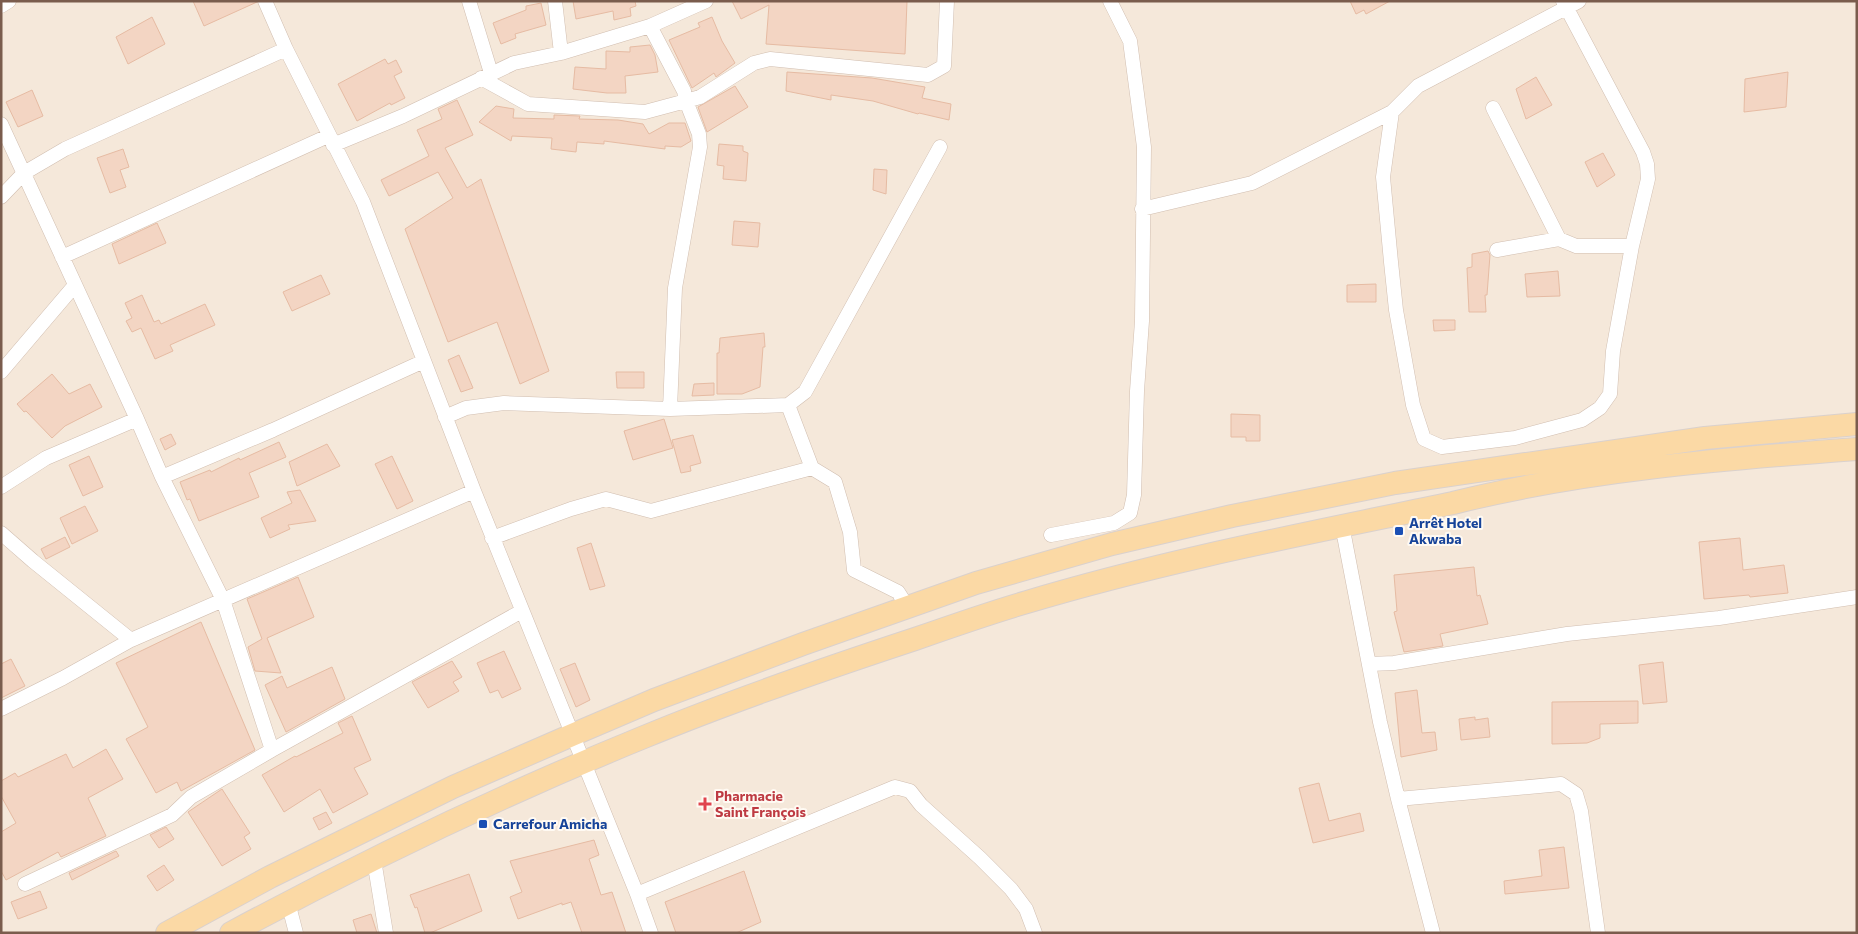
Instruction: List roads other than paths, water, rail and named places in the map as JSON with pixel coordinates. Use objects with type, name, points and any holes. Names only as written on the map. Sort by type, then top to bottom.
[{"type":"main road","points":[[167,933],[270,877],[435,796],[572,735],[654,700],[908,606],[976,583],[1112,544],[1232,516],[1395,483],[1704,438],[1857,424]]},
{"type":"main road","points":[[231,933],[288,902],[374,860],[583,763],[646,736],[799,677],[1026,602],[1128,574],[1342,525],[1435,507],[1489,494],[1632,470],[1751,457],[1857,450]]},
{"type":"street","points":[[1,6],[10,1]]},
{"type":"street","points":[[265,1],[286,49],[363,202],[492,538],[637,894],[651,933]]},
{"type":"street","points":[[469,1],[486,76],[528,104],[645,112],[700,97],[754,63],[770,59],[928,75],[944,66],[947,1]]},
{"type":"street","points":[[556,1],[562,53]]},
{"type":"street","points":[[62,257],[331,141],[403,116],[514,64],[562,53],[650,26],[706,1]]},
{"type":"street","points":[[1050,535],[1114,523],[1130,512],[1134,494],[1137,391],[1142,322],[1144,148],[1130,41],[1110,1]]},
{"type":"street","points":[[1142,208],[1252,183],[1392,112],[1418,86],[1570,3],[1643,152],[1647,164],[1648,179],[1632,246],[1613,351],[1610,394],[1600,408],[1582,420],[1515,438],[1442,447],[1424,439],[1413,405],[1396,310],[1391,262],[1383,177],[1392,112]]},
{"type":"street","points":[[650,26],[684,91],[699,134],[700,147],[675,288],[670,409]]},
{"type":"street","points":[[1,196],[24,174],[64,149],[286,49]]},
{"type":"street","points":[[1493,108],[1559,239]]},
{"type":"street","points":[[1,124],[138,419],[162,477],[223,600],[272,750]]},
{"type":"street","points":[[445,417],[466,408],[504,403],[670,409],[788,406],[805,392],[940,147]]},
{"type":"street","points":[[1497,250],[1559,239],[1576,246],[1632,246]]},
{"type":"street","points":[[1,372],[76,285]]},
{"type":"street","points":[[162,477],[273,430],[424,361]]},
{"type":"street","points":[[788,406],[812,468],[836,482],[850,532],[854,570],[898,592],[908,606]]},
{"type":"street","points":[[1,487],[46,458],[138,419]]},
{"type":"street","points":[[492,538],[606,499],[651,511],[812,468]]},
{"type":"street","points":[[1,709],[63,678],[131,640],[474,492]]},
{"type":"street","points":[[1342,525],[1398,799],[1434,933]]},
{"type":"street","points":[[1,533],[33,562],[131,640]]},
{"type":"street","points":[[1370,664],[1394,663],[1567,634],[1719,618],[1857,597]]},
{"type":"street","points":[[25,884],[172,815],[191,797],[522,611]]},
{"type":"street","points":[[1398,799],[1561,784],[1576,794],[1581,811],[1598,933]]},
{"type":"street","points":[[637,894],[895,787],[910,791],[921,805],[980,858],[1011,889],[1026,908],[1036,933]]},
{"type":"street","points":[[374,860],[386,933]]},
{"type":"street","points":[[288,902],[296,933]]},
{"type":"place","name":"Arrêt Hotel Akwaba","points":[[1399,531]]},
{"type":"place","name":"Pharmacie Saint François","points":[[705,804]]},
{"type":"place","name":"Carrefour Amicha","points":[[483,824]]}]
